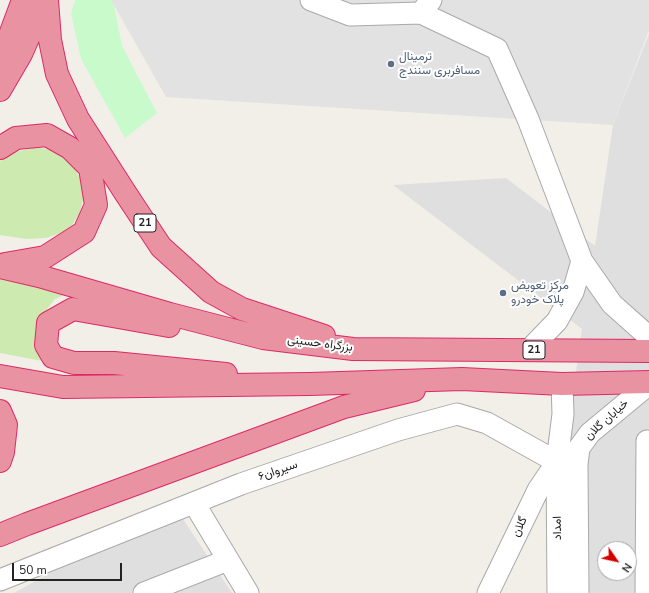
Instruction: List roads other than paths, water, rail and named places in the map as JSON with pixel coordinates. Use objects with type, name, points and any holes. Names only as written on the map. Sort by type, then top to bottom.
[{"type":"highway","points":[[0,62],[23,0]]},
{"type":"highway","points":[[0,90],[21,54],[46,0]]},
{"type":"highway","name":"21","points":[[46,0],[50,40],[57,74],[78,119],[161,247],[211,292],[242,309],[319,333],[353,349]]},
{"type":"highway","points":[[0,148],[16,138],[47,135],[70,148],[90,168],[96,205],[84,232],[45,256],[0,266]]},
{"type":"highway","name":"بزرگراه حسینی","points":[[0,266],[170,314],[263,338],[353,349],[649,351]]},
{"type":"highway","points":[[204,322],[166,326],[73,309],[48,323],[46,345],[53,357],[74,363],[114,363],[310,384]]},
{"type":"highway","points":[[0,376],[63,387],[310,384],[462,379],[562,384],[649,383]]},
{"type":"highway","points":[[0,535],[344,407],[462,379]]},
{"type":"highway","points":[[0,411],[6,425],[3,452],[0,461]]},
{"type":"street","points":[[310,0],[350,15],[426,6],[497,49],[528,119],[582,261],[612,304],[649,337]]},
{"type":"street","points":[[529,350],[557,321],[574,292],[582,261]]},
{"type":"street","name":"خیابان گلان","points":[[567,463],[590,433],[649,383]]},
{"type":"street","points":[[562,384],[567,463]]},
{"type":"street","name":"سیروان۶","points":[[0,580],[241,484],[398,430],[457,414],[487,423],[567,463]]},
{"type":"street","points":[[646,593],[647,441]]},
{"type":"street","name":"گلان","points":[[488,593],[538,490],[567,463]]},
{"type":"street","name":"امداد","points":[[558,593],[567,463]]},
{"type":"street","name":"امداد","points":[[567,463],[578,593]]},
{"type":"street","points":[[194,503],[248,593]]},
{"type":"street","points":[[153,591],[228,560]]},
{"type":"place","name":"ترمینال مسافربری سنندج","points":[[391,64]]},
{"type":"place","name":"مرکز تعویض پلاک خودرو","points":[[503,293]]}]
